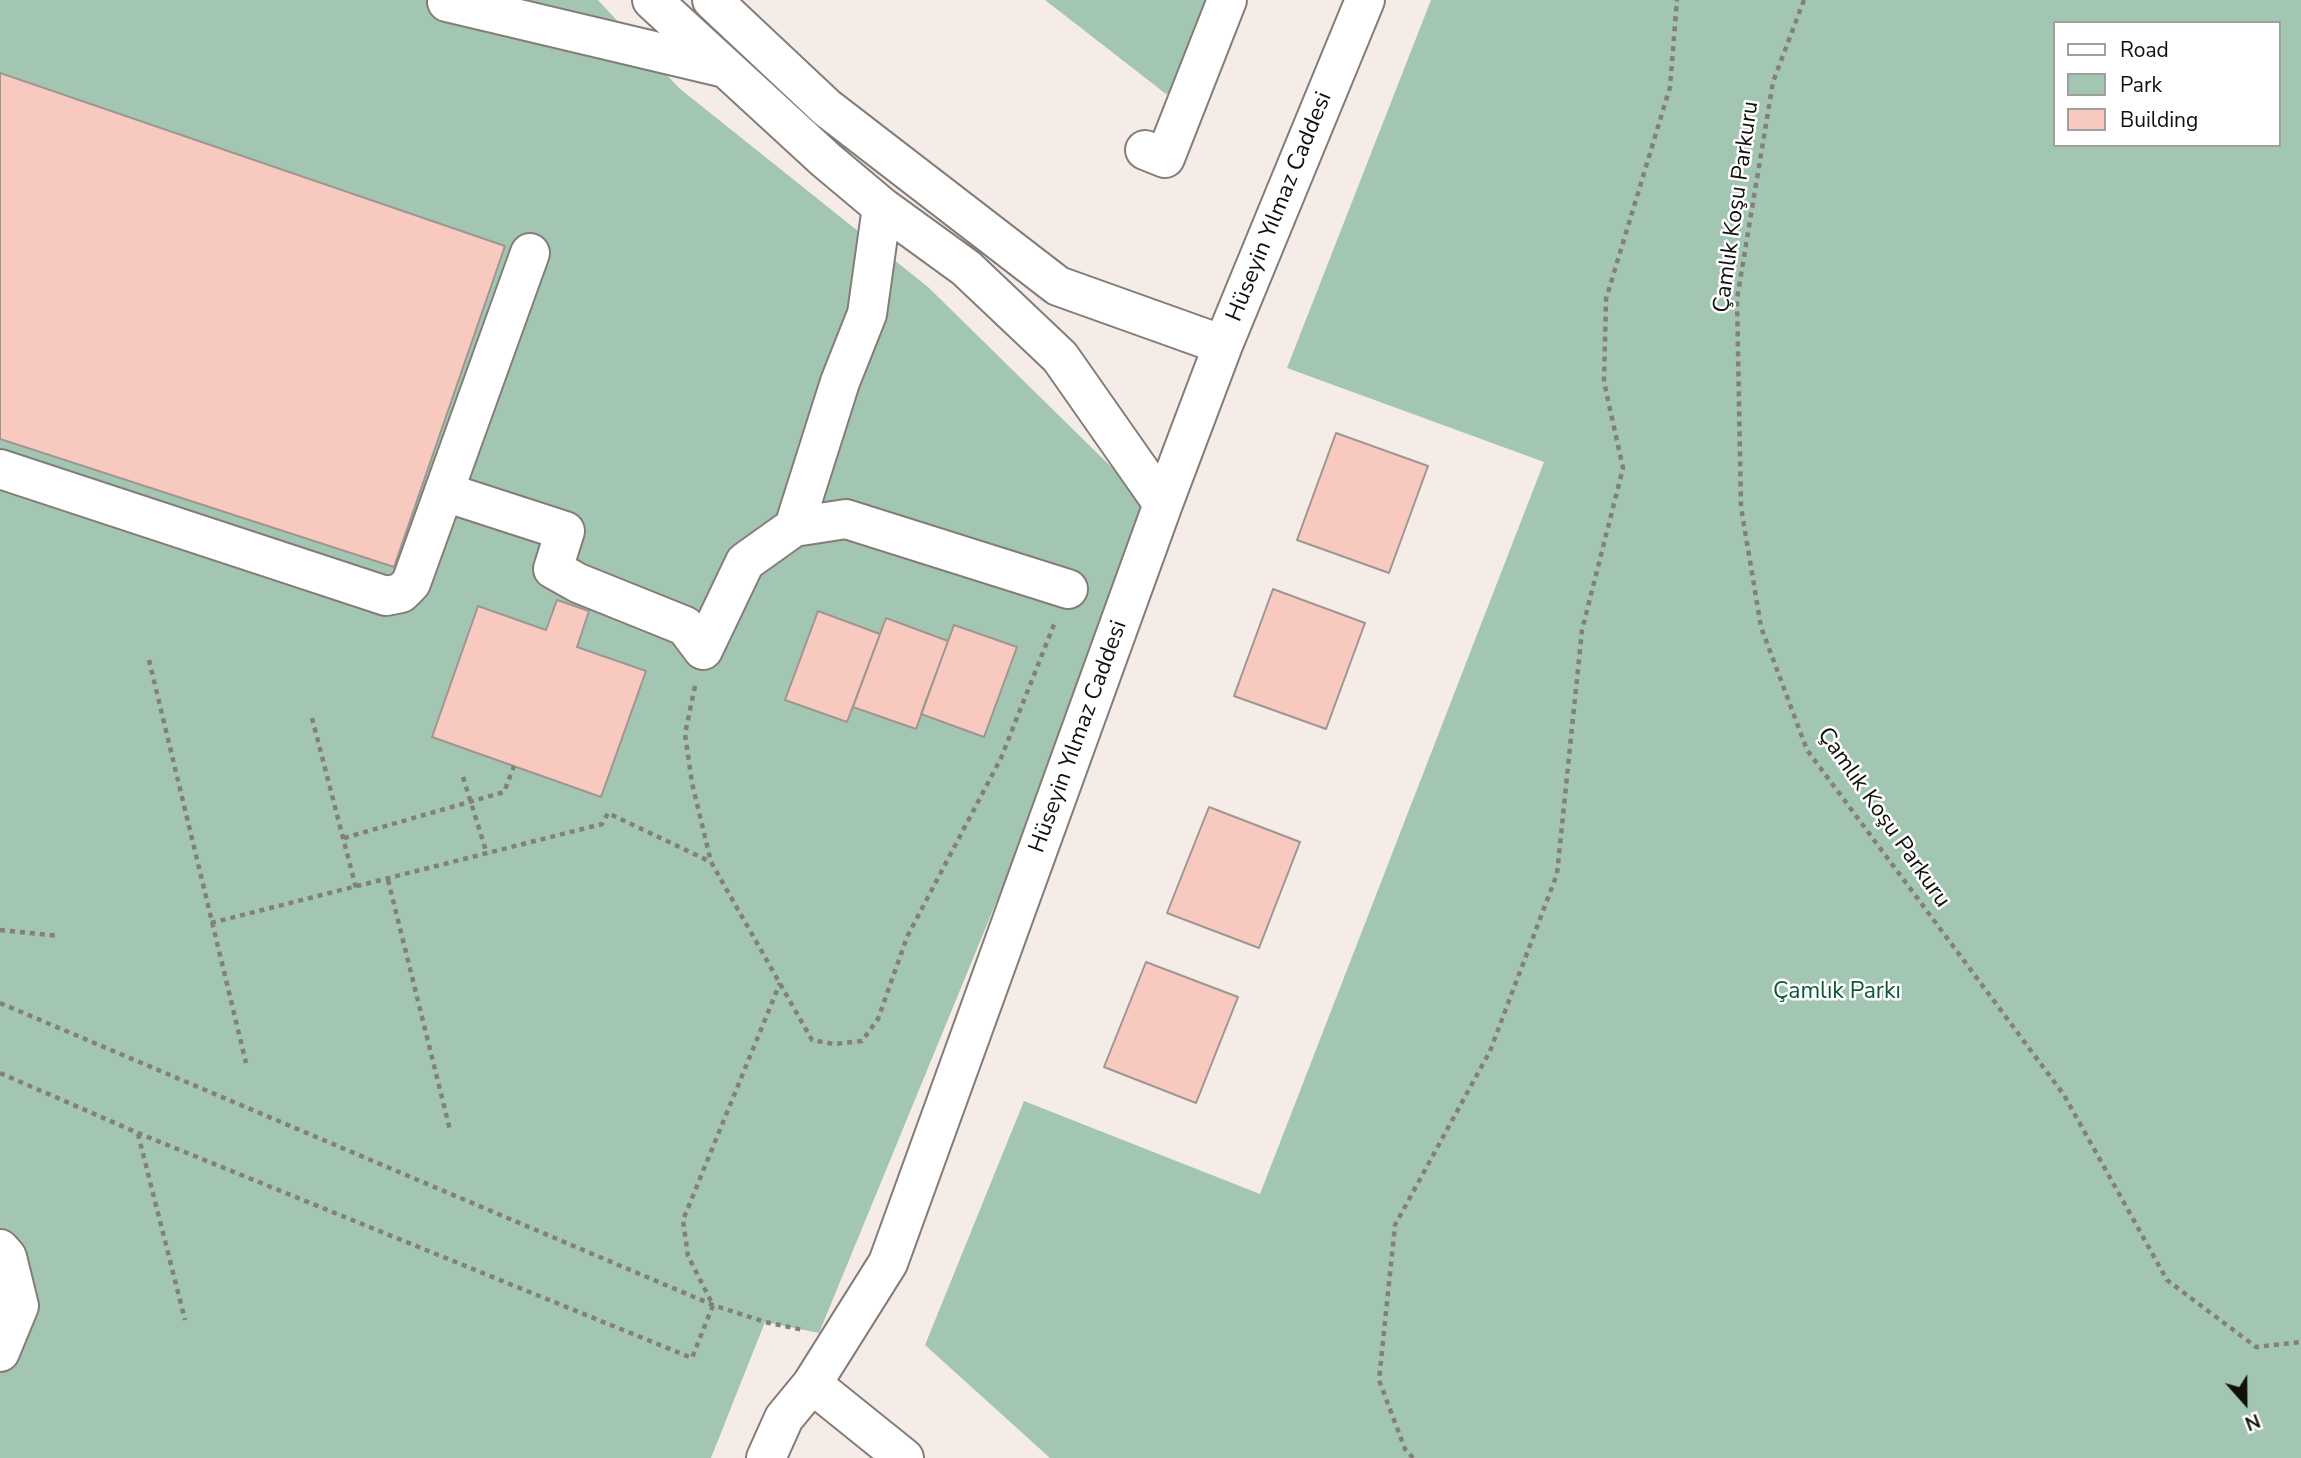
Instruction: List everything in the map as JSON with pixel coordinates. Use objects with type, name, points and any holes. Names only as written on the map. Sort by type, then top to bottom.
[{"type":"street","points":[[652,0],[826,160],[882,207],[966,268],[1060,357],[1163,504]]},
{"type":"street","points":[[712,0],[827,108],[1058,286],[1223,345]]},
{"type":"street","points":[[1145,150],[1165,158],[1227,0]]},
{"type":"street","name":"Hüseyin Yılmaz Caddesi","points":[[766,1458],[784,1418],[821,1368],[888,1263],[1223,345],[1365,0]]},
{"type":"street","points":[[447,2],[723,67]]},
{"type":"street","points":[[794,527],[840,382],[867,314],[882,207]]},
{"type":"street","points":[[0,469],[386,596],[401,593],[411,583],[530,253]]},
{"type":"street","points":[[457,496],[565,531],[552,569],[578,583],[685,626],[703,650],[745,562],[794,527],[845,519],[1068,589]]},
{"type":"street","points":[[0,1249],[6,1256],[19,1306],[0,1352]]},
{"type":"street","points":[[821,1368],[904,1458]]},
{"type":"path","points":[[1413,1458],[1405,1450],[1378,1380],[1395,1225],[1490,1051],[1557,874],[1582,630],[1623,468],[1604,382],[1606,299],[1670,87],[1677,0]]},
{"type":"path","name":"Çamlık Koşu Parkuru","points":[[1804,0],[1773,82],[1737,299],[1741,507],[1761,626],[1807,750],[2064,1094],[2167,1280],[2256,1347],[2301,1342]]},
{"type":"path","points":[[703,650],[685,734],[692,783],[711,862],[812,1040],[834,1044],[862,1041],[878,1019],[907,937],[1001,758],[1068,589]]},
{"type":"path","points":[[149,660],[246,1063]]},
{"type":"path","points":[[312,718],[356,888]]},
{"type":"path","points":[[344,838],[504,792],[514,766]]},
{"type":"path","points":[[463,776],[487,854]]},
{"type":"path","points":[[211,923],[602,824],[608,813],[711,862]]},
{"type":"path","points":[[388,880],[450,1130]]},
{"type":"path","points":[[0,930],[60,936]]},
{"type":"path","points":[[0,1073],[138,1133],[692,1358],[713,1305],[688,1256],[683,1220],[780,983]]},
{"type":"path","points":[[0,1003],[713,1305],[765,1322],[819,1333],[821,1368]]},
{"type":"path","points":[[138,1133],[185,1320]]},
{"type":"green space","points":[[0,0],[598,0],[679,88],[928,287],[1146,501],[1051,769],[819,1333],[765,1322],[711,1458],[0,1458],[0,439],[407,529],[505,247],[0,73]]},
{"type":"green space","points":[[1045,0],[1227,0],[1192,90],[1166,94]]},
{"type":"green space","name":"Çamlık Parkı","points":[[1431,0],[2301,0],[2301,1458],[1050,1458],[925,1345],[1024,1101],[1260,1194],[1544,462],[1287,368]]},
{"type":"building","points":[[0,73],[505,246],[394,567],[0,439]]},
{"type":"building","points":[[1336,433],[1428,466],[1389,573],[1297,540]]},
{"type":"building","points":[[1273,589],[1365,623],[1326,729],[1234,696]]},
{"type":"building","points":[[557,600],[589,611],[577,647],[646,671],[601,797],[432,737],[478,606],[546,630]]},
{"type":"building","points":[[818,611],[880,634],[847,722],[785,700]]},
{"type":"building","points":[[886,618],[948,641],[916,729],[853,707]]},
{"type":"building","points":[[954,625],[1017,647],[984,737],[921,714]]},
{"type":"building","points":[[1209,807],[1300,842],[1259,948],[1167,913]]},
{"type":"building","points":[[1146,962],[1238,997],[1196,1103],[1104,1067]]}]
